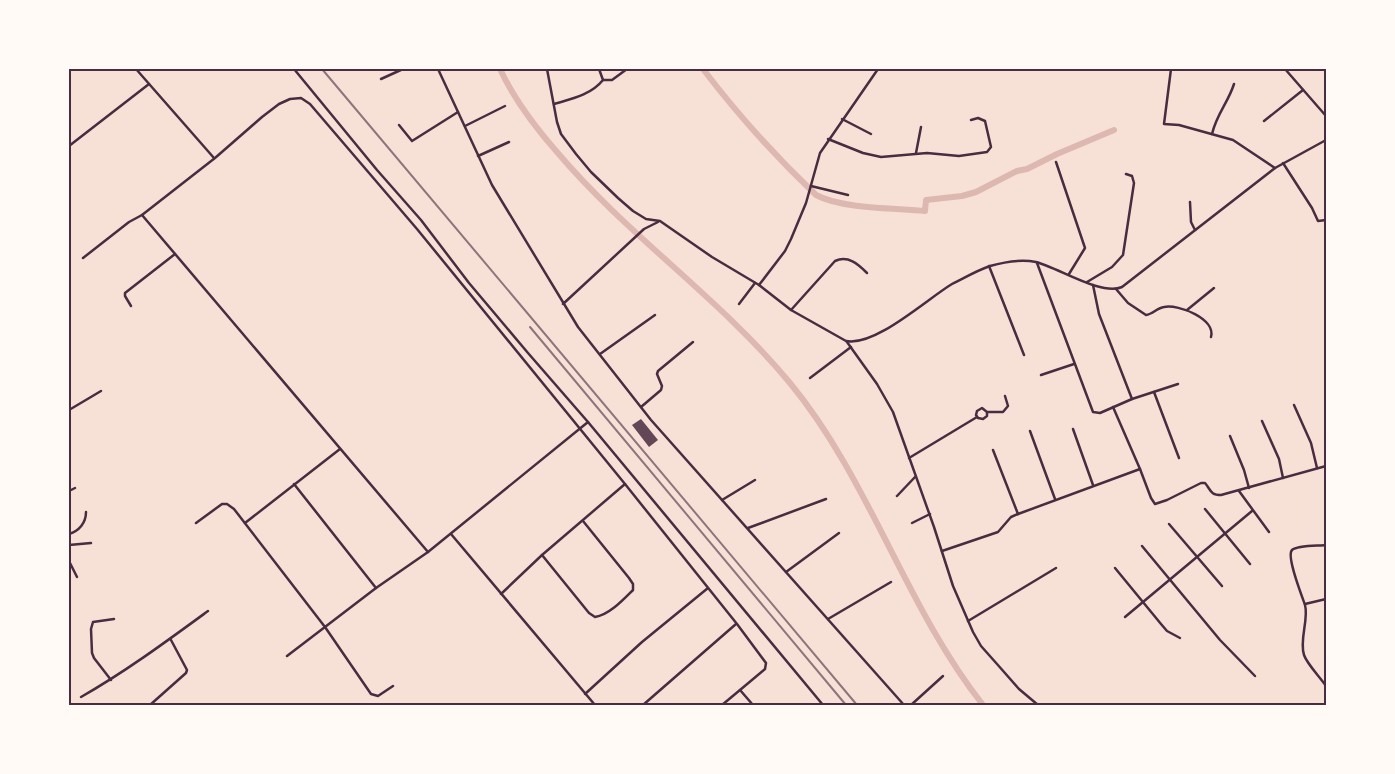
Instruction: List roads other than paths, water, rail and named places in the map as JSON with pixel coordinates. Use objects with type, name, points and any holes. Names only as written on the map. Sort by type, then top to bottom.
[{"type":"street","points":[[136,69],[215,158]]},
{"type":"street","points":[[294,69],[421,220],[469,283],[588,422],[823,705]]},
{"type":"street","points":[[381,79],[403,69]]},
{"type":"street","points":[[438,69],[478,156],[502,202],[578,327],[641,407],[904,705]]},
{"type":"street","points":[[547,69],[562,134],[591,172],[633,212],[646,219],[660,221],[712,257],[759,285],[792,310],[846,341],[853,343],[868,339],[952,284],[989,266],[1024,260],[1036,262],[1108,290],[1122,287],[1275,168],[1326,140]]},
{"type":"street","points":[[554,104],[583,95],[598,86],[602,80],[599,69]]},
{"type":"street","points":[[602,80],[612,80],[627,69]]},
{"type":"street","points":[[759,285],[785,251],[791,239],[811,187],[820,153],[842,118],[878,69]]},
{"type":"street","points":[[1171,69],[1164,124],[1179,125],[1233,140],[1275,168]]},
{"type":"street","points":[[1285,69],[1326,116]]},
{"type":"street","points":[[69,146],[149,84]]},
{"type":"street","points":[[1212,134],[1216,120],[1231,95],[1234,84]]},
{"type":"street","points":[[1264,121],[1303,90]]},
{"type":"street","points":[[83,258],[215,158],[279,104],[290,98],[301,98],[310,104],[417,229],[625,484],[766,663],[766,670],[722,705]]},
{"type":"street","points":[[464,126],[505,106]]},
{"type":"street","points":[[399,124],[412,141],[458,112]]},
{"type":"street","points":[[842,118],[871,134]]},
{"type":"street","points":[[828,139],[872,156],[891,157],[916,153],[959,156],[987,152],[991,147],[985,121],[978,118],[972,120]]},
{"type":"street","points":[[916,153],[921,127]]},
{"type":"street","points":[[478,156],[509,142]]},
{"type":"street","points":[[1056,162],[1085,248],[1069,274]]},
{"type":"street","points":[[1283,163],[1312,208],[1318,221],[1326,220]]},
{"type":"street","points":[[1087,282],[1112,267],[1123,255],[1134,183],[1132,176],[1126,174]]},
{"type":"street","points":[[811,187],[848,194]]},
{"type":"street","points":[[1190,202],[1191,222],[1195,230]]},
{"type":"street","points":[[142,215],[428,552]]},
{"type":"street","points":[[564,304],[644,229],[660,221]]},
{"type":"street","points":[[131,306],[125,293],[175,254]]},
{"type":"street","points":[[792,310],[835,260],[845,258],[854,262],[867,273]]},
{"type":"street","points":[[1036,262],[1093,412],[1100,413],[1132,399],[1178,384]]},
{"type":"street","points":[[989,266],[1024,355]]},
{"type":"street","points":[[739,304],[756,283]]},
{"type":"street","points":[[1093,285],[1099,314],[1132,399]]},
{"type":"street","points":[[1187,310],[1214,288]]},
{"type":"street","points":[[1116,289],[1120,296],[1128,303],[1146,315],[1164,306],[1187,310],[1197,315],[1210,327],[1212,331],[1211,337]]},
{"type":"street","points":[[600,354],[655,315]]},
{"type":"street","points":[[846,341],[888,401],[930,514],[953,586],[981,646],[1019,689],[1038,705]]},
{"type":"street","points":[[641,407],[661,390],[662,386],[657,374],[658,371],[694,342]]},
{"type":"street","points":[[810,378],[851,347]]},
{"type":"street","points":[[1041,375],[1074,364]]},
{"type":"street","points":[[69,410],[101,392]]},
{"type":"street","points":[[1154,392],[1179,458]]},
{"type":"street","points":[[977,417],[976,412],[978,409],[984,409],[987,412],[1005,411],[1008,406],[1005,396]]},
{"type":"street","points":[[1294,405],[1311,443],[1317,468]]},
{"type":"street","points":[[1113,407],[1155,504],[1201,483],[1206,483],[1210,492],[1214,494],[1238,491],[1326,466]]},
{"type":"street","points":[[909,458],[977,417],[983,419],[987,416],[987,412]]},
{"type":"street","points":[[1262,421],[1279,459],[1283,478]]},
{"type":"street","points":[[287,656],[376,588],[428,552],[588,422]]},
{"type":"street","points":[[1073,429],[1093,485]]},
{"type":"street","points":[[1030,431],[1055,499]]},
{"type":"street","points":[[1230,436],[1249,488]]},
{"type":"street","points":[[244,523],[340,449]]},
{"type":"street","points":[[993,450],[1018,514]]},
{"type":"street","points":[[942,550],[998,532],[1011,517],[1018,514],[1140,469]]},
{"type":"street","points":[[897,496],[915,477]]},
{"type":"street","points":[[722,500],[755,480]]},
{"type":"street","points":[[294,484],[376,588]]},
{"type":"street","points":[[501,594],[625,484]]},
{"type":"street","points":[[69,491],[75,488]]},
{"type":"street","points":[[1238,491],[1269,532]]},
{"type":"street","points":[[748,528],[826,499]]},
{"type":"street","points":[[196,523],[222,504],[227,504],[234,509],[325,627],[371,694],[378,696],[393,686]]},
{"type":"street","points":[[1205,509],[1250,564]]},
{"type":"street","points":[[1125,617],[1252,511]]},
{"type":"street","points":[[69,534],[79,529],[86,516],[86,512]]},
{"type":"street","points":[[912,523],[930,514]]},
{"type":"street","points":[[542,556],[589,613],[595,617],[607,613],[629,594],[633,590],[633,584],[583,520]]},
{"type":"street","points":[[1168,524],[1222,586]]},
{"type":"street","points":[[786,572],[839,533]]},
{"type":"street","points":[[451,534],[595,705]]},
{"type":"street","points":[[69,545],[92,543]]},
{"type":"street","points":[[1326,545],[1300,547],[1291,551],[1292,566],[1305,604],[1307,616],[1303,632],[1303,652],[1326,686]]},
{"type":"street","points":[[1142,546],[1220,640],[1255,676]]},
{"type":"street","points":[[69,561],[77,577]]},
{"type":"street","points":[[968,621],[1056,568]]},
{"type":"street","points":[[1115,568],[1167,631],[1180,638]]},
{"type":"street","points":[[828,619],[891,582]]},
{"type":"street","points":[[585,694],[642,642],[708,588]]},
{"type":"street","points":[[1305,604],[1326,599]]},
{"type":"street","points":[[80,697],[111,680],[208,610]]},
{"type":"street","points":[[111,680],[94,658],[91,629],[93,622],[114,619]]},
{"type":"street","points":[[643,705],[737,624]]},
{"type":"street","points":[[150,705],[187,670],[170,639]]},
{"type":"street","points":[[911,705],[943,676]]},
{"type":"street","points":[[740,690],[753,705]]},
{"type":"waterway","points":[[500,69],[518,102],[533,123],[585,183],[643,240],[734,323],[790,383],[818,421],[843,460],[931,627],[983,705]]},
{"type":"waterway","points":[[703,69],[757,134],[816,195],[840,203],[925,211],[926,200],[962,196],[976,192],[1017,171],[1027,169],[1114,130]]},
{"type":"railway","points":[[322,69],[857,705]]},
{"type":"railway","points":[[530,327],[846,705]]}]
